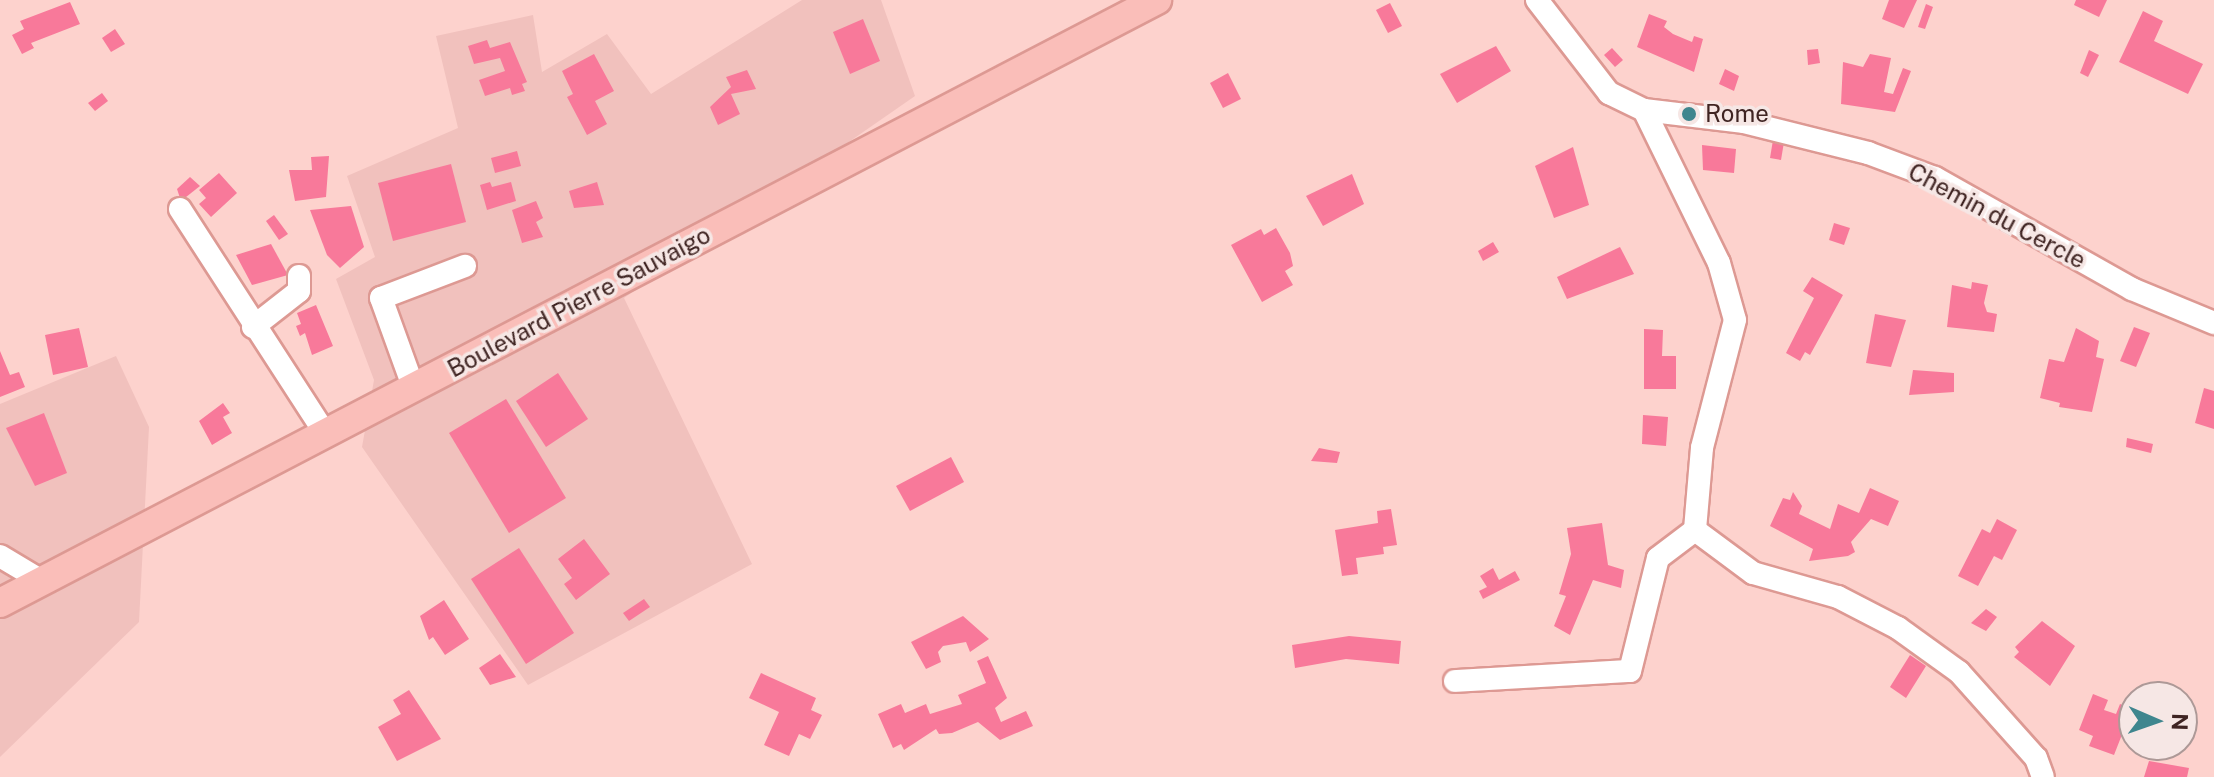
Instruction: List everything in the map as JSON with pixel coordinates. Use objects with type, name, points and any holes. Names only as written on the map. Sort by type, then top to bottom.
[{"type":"main road","name":"Boulevard Pierre Sauvaigo","points":[[0,603],[1157,0]]},
{"type":"street","name":"Chemin du Cercle","points":[[1537,0],[1609,93],[1644,110],[1744,122],[1868,153],[1935,178],[2132,289],[2214,323]]},
{"type":"street","points":[[1455,681],[1630,671],[1658,558],[1695,530],[1702,448],[1735,320],[1719,263],[1644,110]]},
{"type":"street","points":[[180,209],[253,327],[326,435]]},
{"type":"street","points":[[414,389],[381,298],[465,266]]},
{"type":"street","points":[[253,327],[299,291],[299,276]]},
{"type":"street","points":[[1695,530],[1753,573],[1838,597],[1898,628],[1959,672],[2036,758],[2043,777]]},
{"type":"street","points":[[0,556],[42,581]]},
{"type":"shaded area","points":[[802,0],[881,0],[915,96],[624,298],[752,564],[528,685],[362,447],[374,380],[336,279],[375,257],[347,176],[458,128],[436,36],[533,15],[542,72],[607,34],[651,94]]},
{"type":"shaded area","points":[[116,356],[149,427],[139,622],[0,757],[0,404]]},
{"type":"building","points":[[1889,0],[1917,0],[1904,28],[1882,19]]},
{"type":"building","points":[[2076,0],[2107,0],[2099,17],[2074,5]]},
{"type":"building","points":[[70,2],[80,24],[31,43],[34,48],[22,54],[12,35],[24,29],[20,21]]},
{"type":"building","points":[[1390,3],[1402,26],[1388,33],[1376,10]]},
{"type":"building","points":[[1926,4],[1933,7],[1925,29],[1918,27]]},
{"type":"building","points":[[2143,11],[2163,21],[2154,41],[2203,64],[2188,94],[2119,62]]},
{"type":"building","points":[[1649,14],[1667,21],[1664,27],[1673,34],[1692,42],[1694,36],[1703,39],[1694,72],[1637,47]]},
{"type":"building","points":[[863,19],[880,61],[850,74],[833,32]]},
{"type":"building","points":[[115,29],[125,44],[111,52],[102,38]]},
{"type":"building","points":[[487,40],[490,48],[510,42],[527,82],[522,84],[525,91],[512,95],[510,88],[485,96],[479,80],[505,71],[500,58],[474,64],[468,46]]},
{"type":"building","points":[[1496,46],[1511,71],[1457,103],[1440,74]]},
{"type":"building","points":[[1612,48],[1623,60],[1615,67],[1604,55]]},
{"type":"building","points":[[1818,49],[1820,63],[1808,65],[1807,50]]},
{"type":"building","points":[[2089,50],[2099,55],[2088,77],[2080,73]]},
{"type":"building","points":[[594,54],[614,91],[595,101],[607,124],[587,135],[567,97],[573,94],[562,71]]},
{"type":"building","points":[[1870,54],[1891,58],[1884,92],[1893,94],[1903,68],[1911,71],[1895,112],[1841,104],[1843,62],[1863,67]]},
{"type":"building","points":[[1725,69],[1739,76],[1734,91],[1719,84]]},
{"type":"building","points":[[747,70],[756,89],[731,94],[740,114],[718,125],[710,107],[731,87],[726,77]]},
{"type":"building","points":[[1228,73],[1241,99],[1223,108],[1210,83]]},
{"type":"building","points":[[102,93],[108,101],[95,111],[88,103]]},
{"type":"building","points":[[1773,140],[1784,142],[1781,160],[1770,158]]},
{"type":"building","points":[[1702,145],[1736,149],[1734,173],[1703,170]]},
{"type":"building","points":[[1573,147],[1589,205],[1554,218],[1535,166]]},
{"type":"building","points":[[517,151],[521,166],[495,173],[491,158]]},
{"type":"building","points":[[329,156],[326,197],[295,201],[289,170],[312,170],[311,157]]},
{"type":"building","points":[[451,164],[466,222],[393,241],[378,183]]},
{"type":"building","points":[[219,173],[237,193],[211,217],[199,204],[206,198],[199,190]]},
{"type":"building","points":[[1352,174],[1364,204],[1323,226],[1306,196]]},
{"type":"building","points":[[190,177],[200,186],[181,201],[177,189]]},
{"type":"building","points":[[490,182],[492,187],[511,182],[516,201],[487,210],[480,185]]},
{"type":"building","points":[[597,182],[604,205],[574,208],[569,191]]},
{"type":"building","points":[[536,201],[543,218],[536,222],[543,237],[522,243],[512,210]]},
{"type":"building","points":[[351,206],[364,247],[340,268],[327,255],[310,210]]},
{"type":"building","points":[[274,215],[288,234],[279,240],[266,221]]},
{"type":"building","points":[[1834,223],[1850,228],[1844,245],[1829,240]]},
{"type":"building","points":[[1276,228],[1290,253],[1293,266],[1285,271],[1293,285],[1262,302],[1231,245],[1261,229],[1264,235]]},
{"type":"building","points":[[1493,242],[1499,252],[1483,261],[1478,251]]},
{"type":"building","points":[[271,244],[288,275],[252,285],[236,255]]},
{"type":"building","points":[[1620,247],[1634,274],[1567,299],[1557,277]]},
{"type":"building","points":[[1812,277],[1843,295],[1810,355],[1805,352],[1800,361],[1786,353],[1814,298],[1803,291]]},
{"type":"building","points":[[1972,282],[1988,285],[1984,303],[1987,312],[1997,314],[1994,332],[1947,327],[1952,285],[1971,289]]},
{"type":"building","points":[[316,305],[333,346],[312,355],[305,333],[300,336],[296,326],[301,324],[297,313]]},
{"type":"building","points":[[1875,314],[1906,320],[1891,367],[1866,363]]},
{"type":"building","points":[[2134,327],[2150,333],[2136,367],[2120,361]]},
{"type":"building","points":[[79,328],[88,367],[53,375],[45,335]]},
{"type":"building","points":[[2076,328],[2099,341],[2096,357],[2104,359],[2092,412],[2059,407],[2060,403],[2040,398],[2049,359],[2064,362]]},
{"type":"building","points":[[1644,329],[1663,330],[1662,356],[1676,356],[1676,389],[1644,389]]},
{"type":"building","points":[[0,351],[10,375],[19,372],[25,387],[0,397]]},
{"type":"building","points":[[1913,370],[1954,373],[1954,392],[1909,395]]},
{"type":"building","points":[[558,373],[588,419],[546,447],[516,401]]},
{"type":"building","points":[[2204,388],[2214,391],[2214,429],[2195,423]]},
{"type":"building","points":[[506,399],[566,498],[509,533],[449,433]]},
{"type":"building","points":[[223,403],[230,413],[223,417],[232,433],[212,445],[199,421]]},
{"type":"building","points":[[44,413],[67,473],[35,486],[6,428]]},
{"type":"building","points":[[1643,415],[1668,417],[1666,446],[1642,444]]},
{"type":"building","points":[[2127,438],[2153,444],[2151,453],[2126,447]]},
{"type":"building","points":[[1319,448],[1340,452],[1337,463],[1311,461]]},
{"type":"building","points":[[951,457],[964,482],[910,511],[896,486]]},
{"type":"building","points":[[1870,488],[1899,501],[1888,526],[1871,519],[1851,542],[1855,552],[1848,556],[1809,561],[1813,549],[1770,526],[1783,498],[1790,500],[1793,492],[1802,506],[1799,514],[1830,529],[1838,504],[1859,513]]},
{"type":"building","points":[[1391,509],[1397,545],[1383,547],[1384,554],[1356,558],[1358,574],[1342,576],[1335,530],[1378,523],[1377,511]]},
{"type":"building","points":[[1997,519],[2017,530],[2002,560],[1994,556],[1978,586],[1958,576],[1982,529],[1990,533]]},
{"type":"building","points":[[1602,523],[1608,565],[1624,570],[1621,588],[1593,580],[1570,635],[1554,626],[1566,596],[1559,594],[1571,554],[1567,528]]},
{"type":"building","points":[[584,539],[610,574],[576,600],[564,584],[572,578],[558,559]]},
{"type":"building","points":[[519,548],[574,633],[526,664],[471,579]]},
{"type":"building","points":[[1493,568],[1499,580],[1515,571],[1520,580],[1483,599],[1479,591],[1487,587],[1480,576]]},
{"type":"building","points":[[644,599],[650,607],[629,621],[623,613]]},
{"type":"building","points":[[444,600],[469,639],[445,655],[433,637],[429,640],[420,616]]},
{"type":"building","points":[[1986,609],[1997,617],[1986,631],[1971,623]]},
{"type":"building","points":[[963,616],[989,639],[970,652],[966,642],[943,646],[938,652],[941,662],[926,669],[911,642]]},
{"type":"building","points":[[2042,621],[2075,646],[2050,686],[2014,657],[2019,652],[2015,647]]},
{"type":"building","points":[[1349,636],[1401,641],[1399,664],[1346,659],[1295,668],[1292,645]]},
{"type":"building","points":[[500,654],[516,677],[490,685],[479,668]]},
{"type":"building","points":[[1910,655],[1926,666],[1906,698],[1890,687]]},
{"type":"building","points":[[988,656],[1007,698],[995,708],[1001,722],[1026,711],[1033,726],[1000,740],[978,722],[952,733],[939,734],[936,729],[904,750],[901,744],[893,748],[878,714],[901,704],[905,713],[926,704],[930,714],[962,704],[958,695],[986,683],[977,661]]},
{"type":"building","points":[[761,673],[816,698],[811,710],[822,715],[810,739],[799,734],[789,756],[764,745],[779,712],[749,698]]},
{"type":"building","points":[[409,690],[441,739],[397,761],[378,727],[401,714],[393,700]]},
{"type":"building","points":[[2093,694],[2108,700],[2104,710],[2116,714],[2118,709],[2118,745],[2114,755],[2089,746],[2093,736],[2079,730]]},
{"type":"building","points":[[2149,761],[2189,768],[2187,777],[2144,777]]},
{"type":"place","name":"Rome","points":[[1689,114]]}]
